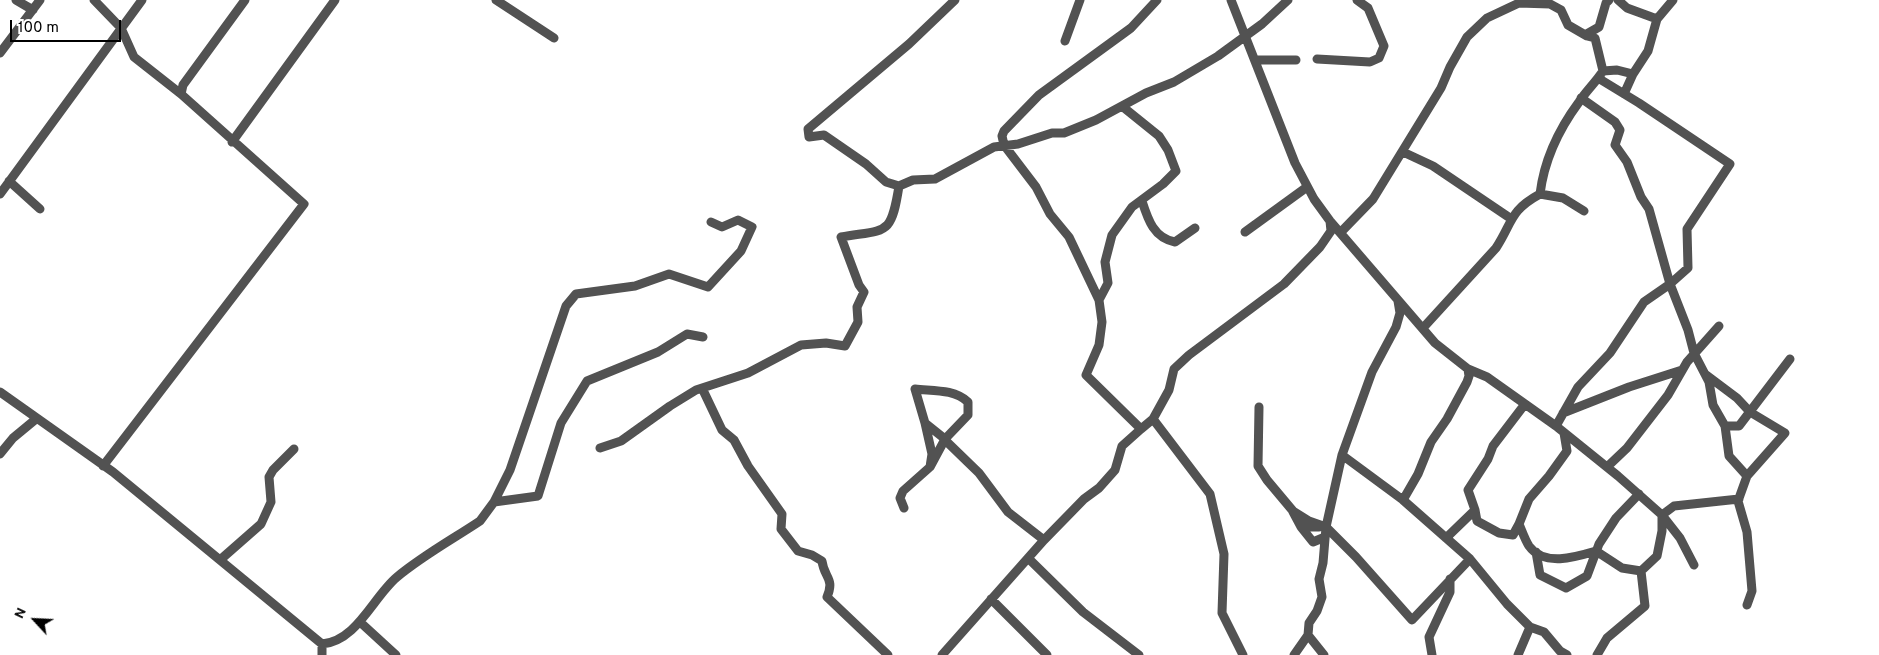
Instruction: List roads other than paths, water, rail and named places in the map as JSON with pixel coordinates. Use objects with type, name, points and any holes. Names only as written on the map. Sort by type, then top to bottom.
[{"type":"street","points":[[16,0],[33,10]]},
{"type":"street","points":[[0,53],[40,0]]},
{"type":"street","points":[[94,0],[121,28],[134,57],[181,94],[232,142],[304,204],[103,466]]},
{"type":"street","points":[[0,194],[142,0]]},
{"type":"street","points":[[181,94],[183,85],[245,0]]},
{"type":"street","points":[[232,142],[335,0]]},
{"type":"street","points":[[496,0],[554,38]]},
{"type":"street","points":[[955,0],[909,44],[808,129],[809,137],[824,136],[866,164],[886,182],[898,186],[913,180],[935,179],[994,147],[1018,144],[1052,133],[1064,134],[1197,69],[1262,24],[1288,0]]},
{"type":"street","points":[[1065,42],[1080,0]]},
{"type":"street","points":[[1141,429],[1086,376],[1099,345],[1102,322],[1099,300],[1069,237],[1050,214],[1036,187],[1004,146],[1002,136],[1004,131],[1028,105],[1131,28],[1157,0]]},
{"type":"street","points":[[1231,0],[1295,162],[1307,188],[1330,221],[1435,343],[1468,369],[1487,377],[1556,426],[1639,494],[1662,515],[1680,538],[1694,565]]},
{"type":"street","points":[[1317,59],[1370,62],[1379,58],[1384,46],[1368,8],[1357,0]]},
{"type":"street","points":[[1585,35],[1599,27],[1606,3],[1609,0]]},
{"type":"street","points":[[1618,0],[1627,8],[1657,19]]},
{"type":"street","points":[[1624,94],[1633,74],[1648,52],[1657,19],[1672,0]]},
{"type":"street","points":[[1341,232],[1373,199],[1441,88],[1450,67],[1467,37],[1487,18],[1519,3],[1550,4],[1562,10],[1568,25],[1585,35],[1595,38],[1600,74],[1624,94],[1730,164],[1687,229],[1688,268],[1670,284],[1644,302],[1610,353],[1578,387],[1556,426]]},
{"type":"street","points":[[1256,60],[1296,60]]},
{"type":"street","points":[[1540,194],[1547,159],[1581,98],[1600,74],[1617,70],[1633,74]]},
{"type":"street","points":[[1581,98],[1615,122],[1620,130],[1615,145],[1627,162],[1641,197],[1649,209],[1670,284],[1688,330],[1694,353],[1709,382],[1713,405],[1725,426],[1729,456],[1747,476]]},
{"type":"street","points":[[1099,300],[1108,283],[1105,262],[1110,239],[1132,207],[1142,201],[1176,171],[1168,150],[1159,136],[1123,106]]},
{"type":"street","points":[[1403,152],[1432,166],[1510,218]]},
{"type":"street","points":[[9,181],[40,209]]},
{"type":"street","points":[[600,448],[621,442],[670,406],[702,388],[748,373],[801,345],[826,343],[845,346],[858,322],[857,307],[864,292],[859,285],[841,237],[880,231],[888,226],[895,210],[898,186]]},
{"type":"street","points":[[1244,232],[1307,188]]},
{"type":"street","points":[[1423,328],[1496,248],[1506,233],[1510,218],[1526,202],[1540,194],[1563,198],[1584,211]]},
{"type":"street","points":[[1142,201],[1147,218],[1156,232],[1166,240],[1175,242],[1195,228]]},
{"type":"street","points":[[0,392],[103,466],[322,644],[333,643],[360,622],[397,577],[480,520],[494,502],[510,470],[566,306],[576,294],[635,286],[669,274],[708,287],[741,251],[752,227],[738,220],[722,227],[710,222]]},
{"type":"street","points":[[942,655],[1044,540],[1084,499],[1099,488],[1115,470],[1122,446],[1152,419],[1169,390],[1174,369],[1189,355],[1284,284],[1320,248],[1331,231],[1330,221]]},
{"type":"street","points":[[1294,655],[1308,635],[1309,623],[1317,612],[1322,597],[1319,579],[1323,563],[1326,532],[1342,455],[1372,372],[1396,326],[1400,313],[1398,302]]},
{"type":"street","points":[[1607,467],[1627,448],[1668,395],[1694,353],[1719,326]]},
{"type":"street","points":[[494,502],[538,496],[561,423],[587,381],[658,352],[687,334],[703,337]]},
{"type":"street","points":[[1725,426],[1739,426],[1790,359]]},
{"type":"street","points":[[1403,500],[1418,474],[1431,442],[1447,419],[1470,376],[1468,369]]},
{"type":"street","points":[[1563,413],[1628,387],[1682,370]]},
{"type":"street","points":[[1705,374],[1736,398],[1750,412],[1785,433],[1747,476],[1739,499],[1747,532],[1752,591],[1747,605]]},
{"type":"street","points":[[702,388],[722,430],[734,440],[748,466],[782,514],[781,529],[798,551],[812,555],[822,561],[832,587],[827,597],[888,655]]},
{"type":"street","points":[[904,508],[900,498],[903,491],[930,467],[945,440],[968,415],[968,402],[961,395],[915,389],[932,454],[930,467]]},
{"type":"street","points":[[1525,404],[1493,446],[1488,459],[1468,490],[1476,510],[1477,521],[1499,533],[1513,535],[1529,499],[1550,476],[1567,451],[1564,433]]},
{"type":"street","points":[[1259,408],[1258,466],[1293,511],[1313,542],[1326,532]]},
{"type":"street","points":[[0,454],[13,438],[36,419]]},
{"type":"street","points":[[1152,419],[1210,494],[1224,554],[1222,613],[1243,655]]},
{"type":"street","points":[[925,423],[979,473],[1008,512],[1044,540]]},
{"type":"street","points":[[220,560],[261,524],[271,502],[269,477],[272,470],[294,449]]},
{"type":"street","points":[[1342,455],[1403,500],[1470,559],[1530,627],[1544,632],[1563,654]]},
{"type":"street","points":[[1536,552],[1540,575],[1566,588],[1587,576],[1596,551],[1612,523],[1639,494]]},
{"type":"street","points":[[1662,515],[1674,506],[1739,499]]},
{"type":"street","points":[[1446,538],[1476,510]]},
{"type":"street","points":[[1293,511],[1326,532],[1412,620],[1470,559]]},
{"type":"street","points":[[1519,524],[1530,547],[1536,552],[1554,559],[1572,558],[1596,551],[1622,568],[1641,570],[1657,556],[1662,531],[1662,515]]},
{"type":"street","points":[[1301,526],[1326,532]]},
{"type":"street","points":[[1028,558],[1083,612],[1139,655]]},
{"type":"street","points":[[1596,655],[1608,638],[1645,606],[1641,570]]},
{"type":"street","points":[[1432,655],[1429,637],[1450,592],[1450,579]]},
{"type":"street","points":[[991,599],[1047,655]]},
{"type":"street","points":[[360,622],[396,655]]},
{"type":"street","points":[[1518,655],[1530,627]]},
{"type":"street","points":[[1308,635],[1324,655]]},
{"type":"street","points":[[322,644],[322,655]]}]
